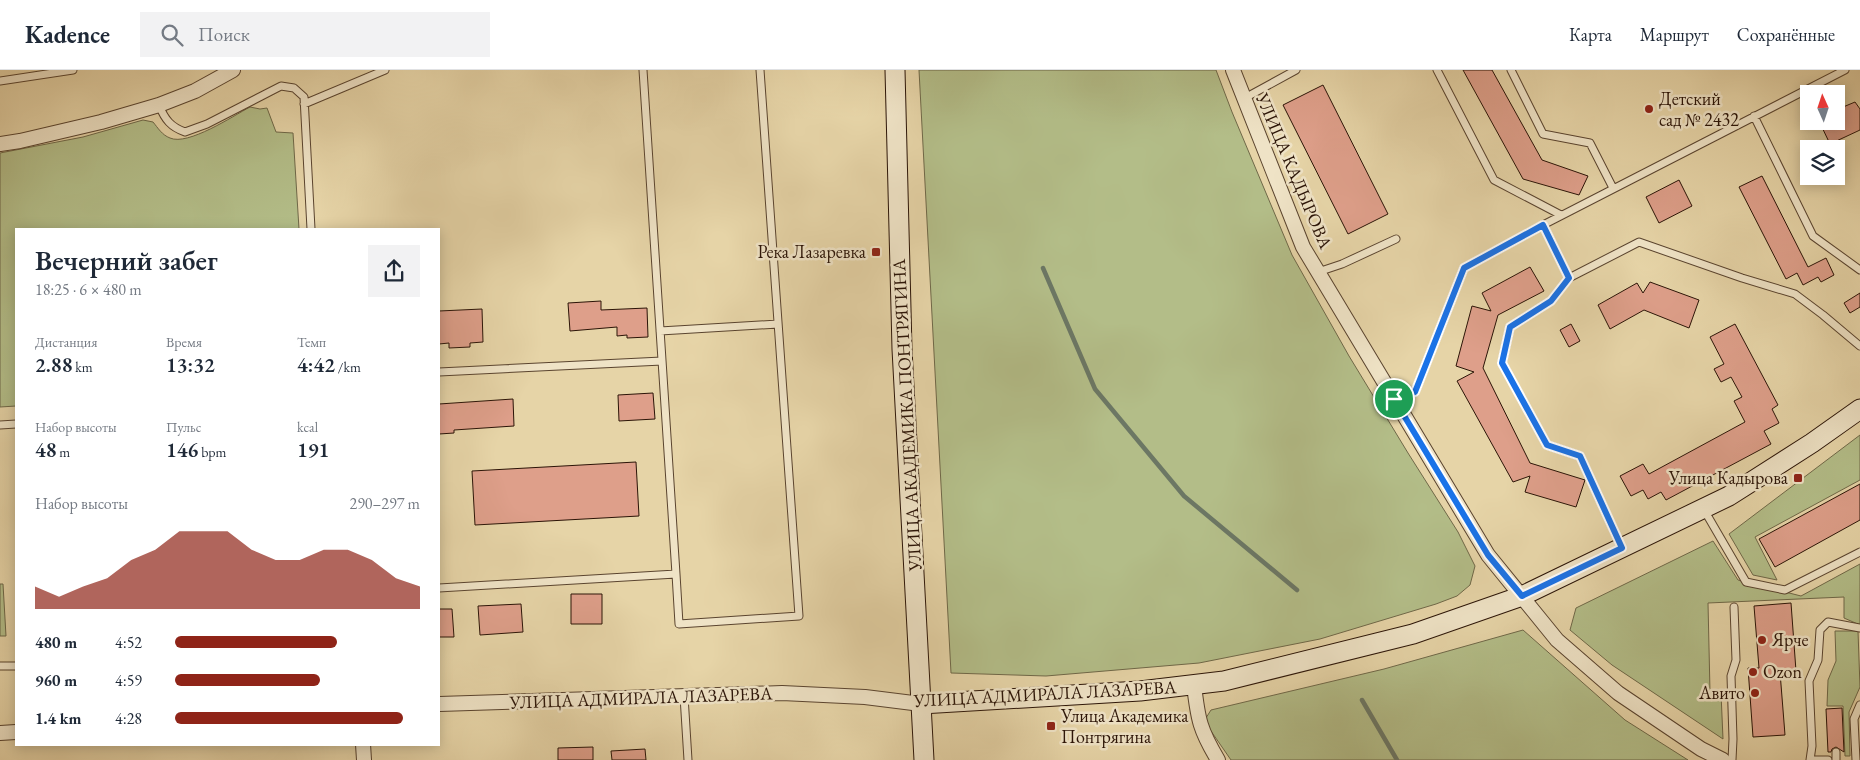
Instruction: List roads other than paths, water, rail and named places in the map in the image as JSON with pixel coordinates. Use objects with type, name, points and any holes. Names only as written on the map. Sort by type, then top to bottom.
[{"type":"street","points":[[0,144],[101,122],[159,105],[195,91],[233,70]]},
{"type":"street","name":"УЛИЦА АКАДЕМИКА ПОНТРЯГИНА","points":[[895,70],[902,349],[924,760]]},
{"type":"street","name":"УЛИЦА КАДЫРОВА","points":[[1232,70],[1303,247],[1488,555],[1557,640],[1618,693],[1701,749],[1723,760]]},
{"type":"street","name":"УЛИЦА АДМИРАЛА ЛАЗАРЕВА","points":[[440,704],[782,694],[865,698],[921,704],[1140,691],[1224,681],[1413,634],[1522,596],[1729,496],[1812,444],[1860,409]]},
{"type":"street","points":[[1194,685],[1201,730],[1218,760]]},
{"type":"street","points":[[0,733],[15,732]]},
{"type":"street","points":[[363,746],[364,760]]},
{"type":"lane","points":[[0,81],[73,70]]},
{"type":"lane","points":[[304,104],[385,70]]},
{"type":"lane","points":[[643,70],[679,624],[799,616],[760,70]]},
{"type":"lane","points":[[1243,99],[1296,70]]},
{"type":"lane","points":[[1437,70],[1494,180],[1561,215]]},
{"type":"lane","points":[[1511,70],[1543,134],[1590,143],[1613,188]]},
{"type":"lane","points":[[1394,399],[1415,392],[1464,268],[1561,215],[1845,70]]},
{"type":"lane","points":[[159,105],[163,114],[174,128],[185,132],[206,124],[281,86],[294,88],[304,97],[311,228]]},
{"type":"lane","points":[[1754,116],[1813,236],[1860,270]]},
{"type":"lane","points":[[1543,225],[1569,278]]},
{"type":"lane","points":[[1318,272],[1342,264],[1396,239]]},
{"type":"lane","points":[[1622,548],[1580,456],[1547,445],[1502,363],[1510,327],[1551,301],[1569,278],[1639,242],[1742,278],[1795,294],[1860,346]]},
{"type":"lane","points":[[660,331],[778,324]]},
{"type":"lane","points":[[440,372],[662,361]]},
{"type":"lane","points":[[0,425],[15,424]]},
{"type":"lane","points":[[1703,508],[1746,582],[1786,590],[1860,552]]},
{"type":"lane","points":[[440,588],[676,574]]},
{"type":"lane","points":[[1732,760],[1731,676],[1736,660],[1734,607]]},
{"type":"lane","points":[[1828,760],[1810,760],[1812,746],[1809,682],[1818,660],[1820,630],[1828,622],[1860,628]]},
{"type":"lane","points":[[0,666],[15,666]]},
{"type":"lane","points":[[684,696],[688,760]]},
{"type":"lane","points":[[1856,760],[1854,719],[1860,705]]},
{"type":"waterway","points":[[1043,268],[1095,389],[1184,496],[1297,590]]},
{"type":"waterway","points":[[1362,700],[1397,760]]},
{"type":"place","name":"Детский сад № 2432","points":[[1649,109]]},
{"type":"place","name":"Река Лазаревка","points":[[876,252]]},
{"type":"place","name":"Улица Кадырова","points":[[1798,478]]},
{"type":"place","name":"Ярче","points":[[1762,640]]},
{"type":"place","name":"Ozon","points":[[1753,672]]},
{"type":"place","name":"Авито","points":[[1755,693]]},
{"type":"place","name":"Улица Академика Понтрягина","points":[[1051,726]]}]
